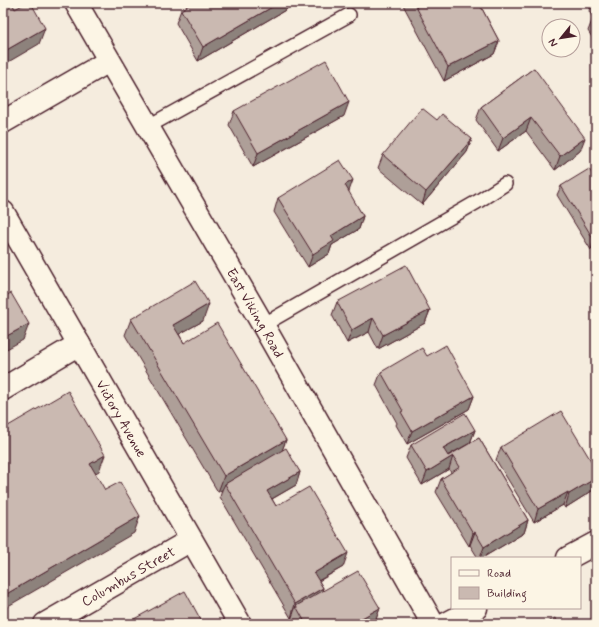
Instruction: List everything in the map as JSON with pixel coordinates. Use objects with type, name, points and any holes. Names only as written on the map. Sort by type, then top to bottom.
[{"type":"street","name":"East Viking Road","points":[[76,3],[263,325],[433,624]]},
{"type":"street","points":[[3,122],[109,61]]},
{"type":"street","name":"Victory Avenue","points":[[3,212],[240,624]]},
{"type":"street","points":[[3,389],[79,344]]},
{"type":"street","name":"Columbus Street","points":[[45,624],[191,540]]},
{"type":"street","points":[[570,557],[596,543]]},
{"type":"street","points":[[446,624],[474,609]]},
{"type":"lane","points":[[147,127],[349,15]]},
{"type":"lane","points":[[263,325],[477,202],[505,184]]},
{"type":"building","points":[[3,3],[12,3],[15,9],[26,3],[31,3],[45,28],[3,52]]},
{"type":"building","points":[[192,3],[279,3],[203,47],[181,10]]},
{"type":"building","points":[[414,3],[479,3],[499,41],[448,67]]},
{"type":"building","points":[[326,60],[349,102],[258,153],[234,111]]},
{"type":"building","points":[[534,68],[585,138],[560,156],[531,118],[503,138],[481,107]]},
{"type":"building","points":[[422,108],[437,120],[442,114],[472,139],[426,192],[383,155]]},
{"type":"building","points":[[340,160],[353,180],[345,185],[363,216],[331,236],[334,241],[313,254],[278,198]]},
{"type":"building","points":[[589,169],[596,180],[596,239],[594,240],[561,186]]},
{"type":"building","points":[[406,265],[430,310],[383,335],[373,318],[352,330],[337,302]]},
{"type":"building","points":[[195,281],[209,304],[173,325],[184,343],[217,323],[286,440],[224,476],[131,319]]},
{"type":"building","points":[[11,293],[29,324],[3,338],[3,297]]},
{"type":"building","points":[[446,345],[474,396],[412,431],[401,412],[403,411],[381,372],[422,348],[427,356]]},
{"type":"building","points":[[68,391],[105,455],[90,464],[105,490],[120,482],[140,516],[3,596],[3,429]]},
{"type":"building","points":[[561,411],[596,469],[596,478],[569,494],[568,492],[538,509],[501,447]]},
{"type":"building","points":[[465,413],[475,430],[443,448],[448,456],[479,438],[528,520],[484,547],[475,532],[473,533],[441,479],[460,467],[453,456],[427,472],[411,445]]},
{"type":"building","points":[[286,448],[300,472],[267,491],[276,506],[309,487],[348,553],[314,573],[323,588],[295,604],[225,484]]},
{"type":"building","points":[[358,571],[380,608],[351,624],[306,624],[296,606]]},
{"type":"building","points":[[185,591],[203,624],[125,624]]},
{"type":"building","points":[[555,618],[559,624],[545,624]]}]
